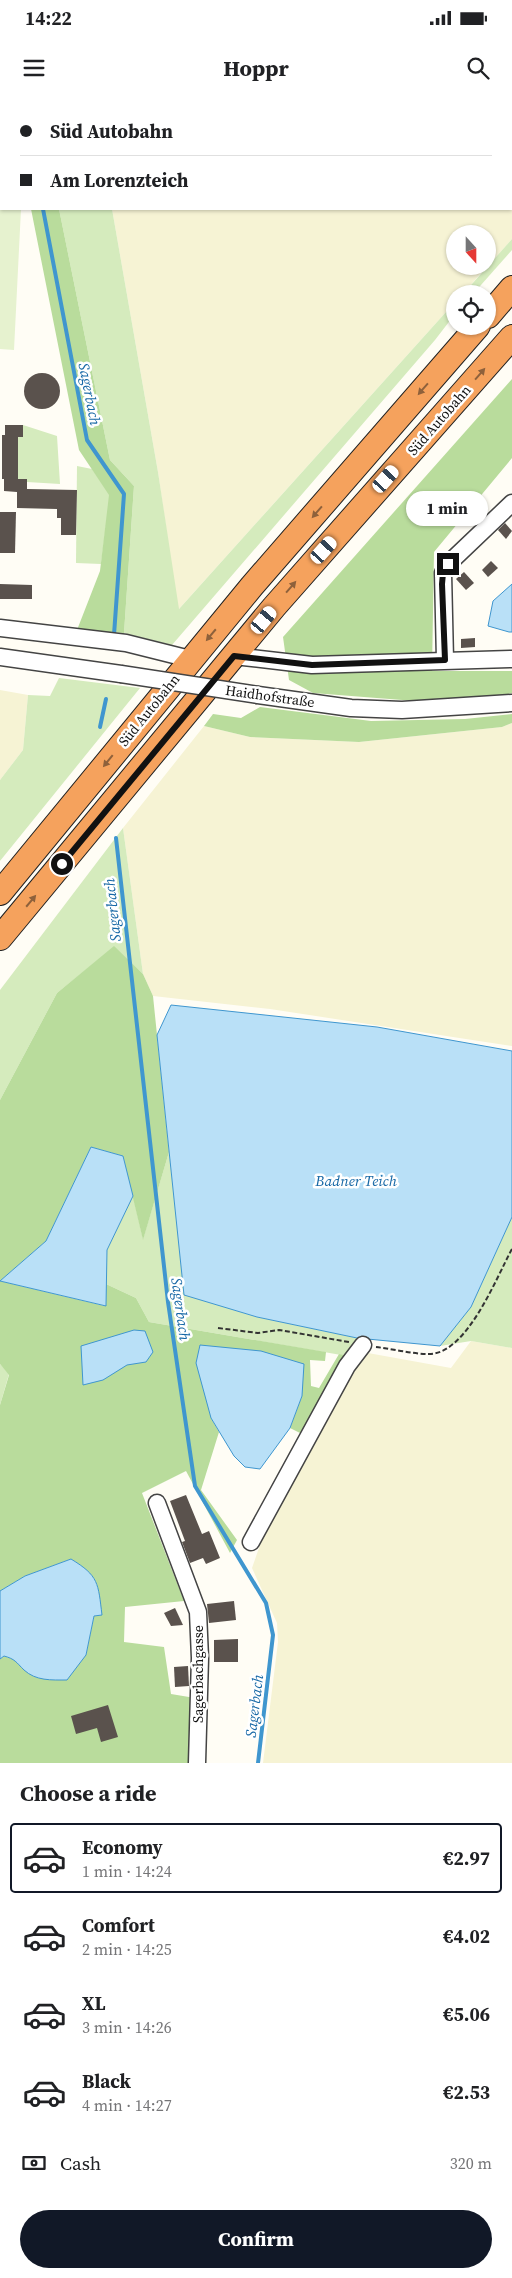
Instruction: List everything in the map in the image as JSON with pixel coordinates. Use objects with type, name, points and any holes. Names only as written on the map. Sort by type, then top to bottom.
[{"type":"highway","points":[[496,307],[512,288]]},
{"type":"highway","name":"Süd Autobahn","points":[[0,894],[190,660],[470,335]]},
{"type":"highway","name":"Süd Autobahn","points":[[0,938],[234,656],[512,337]]},
{"type":"street","points":[[445,660],[443,573],[448,564],[512,503]]},
{"type":"street","points":[[0,628],[126,643],[190,660]]},
{"type":"street","points":[[234,656],[312,665],[512,659]]},
{"type":"street","name":"Haidhofstraße","points":[[0,657],[351,708],[402,710],[485,707],[512,703]]},
{"type":"street","points":[[251,1542],[347,1366],[362,1345]]},
{"type":"street","name":"Sagerbachgasse","points":[[157,1502],[198,1612],[200,1658],[197,1763]]},
{"type":"path","points":[[218,1328],[258,1333],[278,1330],[362,1345],[431,1354],[452,1346],[472,1323],[512,1249]]},
{"type":"shaded area","points":[[112,210],[512,210],[512,239],[496,257],[496,225],[446,225],[446,275],[479,275],[471,285],[446,285],[446,312],[178,610],[158,472]]},
{"type":"shaded area","points":[[0,690],[28,695],[23,750],[0,780]]},
{"type":"shaded area","points":[[512,723],[512,1046],[270,1009],[153,996],[143,974],[123,828],[204,726],[250,737],[359,742],[502,727]]},
{"type":"shaded area","points":[[471,1341],[512,1348],[512,1763],[263,1763],[278,1642],[277,1623],[252,1568],[275,1502],[353,1362],[368,1353],[451,1368]]},
{"type":"green space","points":[[0,210],[21,210],[14,350],[0,349]]},
{"type":"green space","points":[[31,210],[59,210],[110,460],[134,486],[124,633],[77,630],[100,571],[109,495],[79,450]]},
{"type":"green space","points":[[59,210],[112,210],[158,472],[179,609],[446,312],[446,326],[435,340],[172,645],[124,633],[134,486],[110,460]]},
{"type":"green space","points":[[512,239],[512,250],[496,268],[496,257]]},
{"type":"green space","points":[[480,275],[490,275],[481,285],[471,285]]},
{"type":"green space","points":[[512,379],[512,458],[434,552],[432,671],[512,671],[512,693],[499,696],[415,701],[313,693],[289,680],[283,637]]},
{"type":"green space","points":[[23,425],[57,436],[60,484],[27,482],[18,479],[18,437],[23,436]]},
{"type":"green space","points":[[77,466],[92,469],[110,495],[101,564],[76,563]]},
{"type":"green space","points":[[59,678],[140,688],[0,861],[0,780],[23,750],[28,695],[50,696]]},
{"type":"green space","points":[[260,707],[371,721],[465,719],[512,714],[512,723],[502,727],[359,742],[250,737],[204,726],[213,714],[241,718]]},
{"type":"green space","points":[[123,828],[143,974],[114,947],[57,993],[0,1100],[0,990]]},
{"type":"green space","points":[[114,946],[143,974],[153,996],[169,1152],[143,1240],[123,1156],[91,1147],[46,1241],[0,1281],[0,1100],[57,993]]},
{"type":"green space","points":[[169,1152],[185,1295],[257,1317],[357,1338],[347,1356],[149,1322],[136,1298],[106,1284],[107,1250],[133,1196],[143,1239]]},
{"type":"green space","points":[[512,1217],[512,1348],[471,1341],[440,1346],[471,1307]]},
{"type":"green space","points":[[0,1281],[105,1306],[106,1284],[136,1298],[149,1322],[326,1352],[325,1361],[310,1360],[311,1386],[319,1388],[339,1354],[347,1356],[302,1434],[290,1428],[302,1396],[211,1418],[219,1432],[201,1490],[237,1540],[230,1553],[186,1471],[142,1493],[184,1601],[125,1607],[124,1642],[164,1647],[171,1694],[195,1698],[188,1763],[0,1763],[0,1659],[4,1656],[15,1659],[25,1671],[86,1655],[94,1616],[101,1615],[98,1588],[95,1581],[87,1571],[71,1559],[25,1576],[0,1591],[0,1405],[9,1375],[0,1364]]},
{"type":"green space","points":[[0,1364],[9,1374],[0,1405]]},
{"type":"water","points":[[512,584],[512,632],[488,626],[493,601]]},
{"type":"water","name":"Badner Teich","points":[[171,1005],[377,1027],[512,1051],[512,1217],[471,1307],[440,1346],[357,1338],[257,1317],[184,1295],[157,1035]]},
{"type":"water","points":[[91,1147],[123,1156],[133,1196],[107,1250],[106,1306],[0,1281],[46,1241]]},
{"type":"water","points":[[134,1330],[145,1331],[153,1352],[146,1362],[127,1365],[103,1380],[83,1385],[81,1346]]},
{"type":"water","points":[[200,1345],[261,1351],[304,1364],[302,1396],[290,1428],[260,1469],[245,1467],[234,1456],[211,1418],[196,1363]]},
{"type":"water","points":[[71,1559],[87,1570],[96,1581],[102,1615],[94,1616],[86,1655],[67,1680],[39,1678],[29,1674],[11,1658],[4,1656],[0,1659],[0,1591],[25,1576]]},
{"type":"building","points":[[42,373],[49,374],[55,378],[59,384],[59,398],[55,404],[49,408],[42,409],[35,408],[29,404],[25,398],[24,391],[25,384],[29,378],[35,374]]},
{"type":"building","points":[[5,425],[23,425],[23,437],[18,437],[18,479],[27,479],[27,489],[77,490],[76,535],[61,535],[61,518],[57,518],[57,509],[17,508],[17,492],[4,491],[4,479],[2,479],[2,435],[5,435]]},
{"type":"building","points":[[0,512],[16,512],[15,553],[0,553]]},
{"type":"building","points":[[505,523],[512,531],[506,539],[498,530]]},
{"type":"building","points":[[491,561],[498,568],[488,577],[482,570]]},
{"type":"building","points":[[464,572],[474,583],[466,590],[456,579]]},
{"type":"building","points":[[0,584],[32,585],[32,599],[0,599]]},
{"type":"building","points":[[475,638],[475,647],[461,648],[461,639]]},
{"type":"building","points":[[186,1495],[202,1534],[209,1531],[220,1558],[206,1564],[203,1558],[190,1563],[182,1542],[185,1541],[170,1501]]},
{"type":"building","points":[[234,1601],[236,1620],[209,1623],[207,1604]]},
{"type":"building","points":[[175,1608],[183,1625],[171,1626],[164,1613]]},
{"type":"building","points":[[238,1639],[238,1662],[214,1662],[214,1640]]},
{"type":"building","points":[[188,1666],[189,1686],[175,1687],[174,1667]]},
{"type":"building","points":[[108,1705],[118,1737],[101,1742],[97,1728],[76,1734],[71,1716]]},
{"type":"waterway","name":"Sagerbach","points":[[43,210],[87,440],[124,494],[114,635]]},
{"type":"waterway","name":"Sagerbach","points":[[100,727],[106,699]]},
{"type":"waterway","name":"Sagerbach","points":[[116,838],[168,1302],[195,1486],[266,1603],[273,1635],[258,1763]]},
{"type":"route","points":[[62,864],[234,656],[312,665],[445,660],[442,584],[443,573],[448,564]]}]
